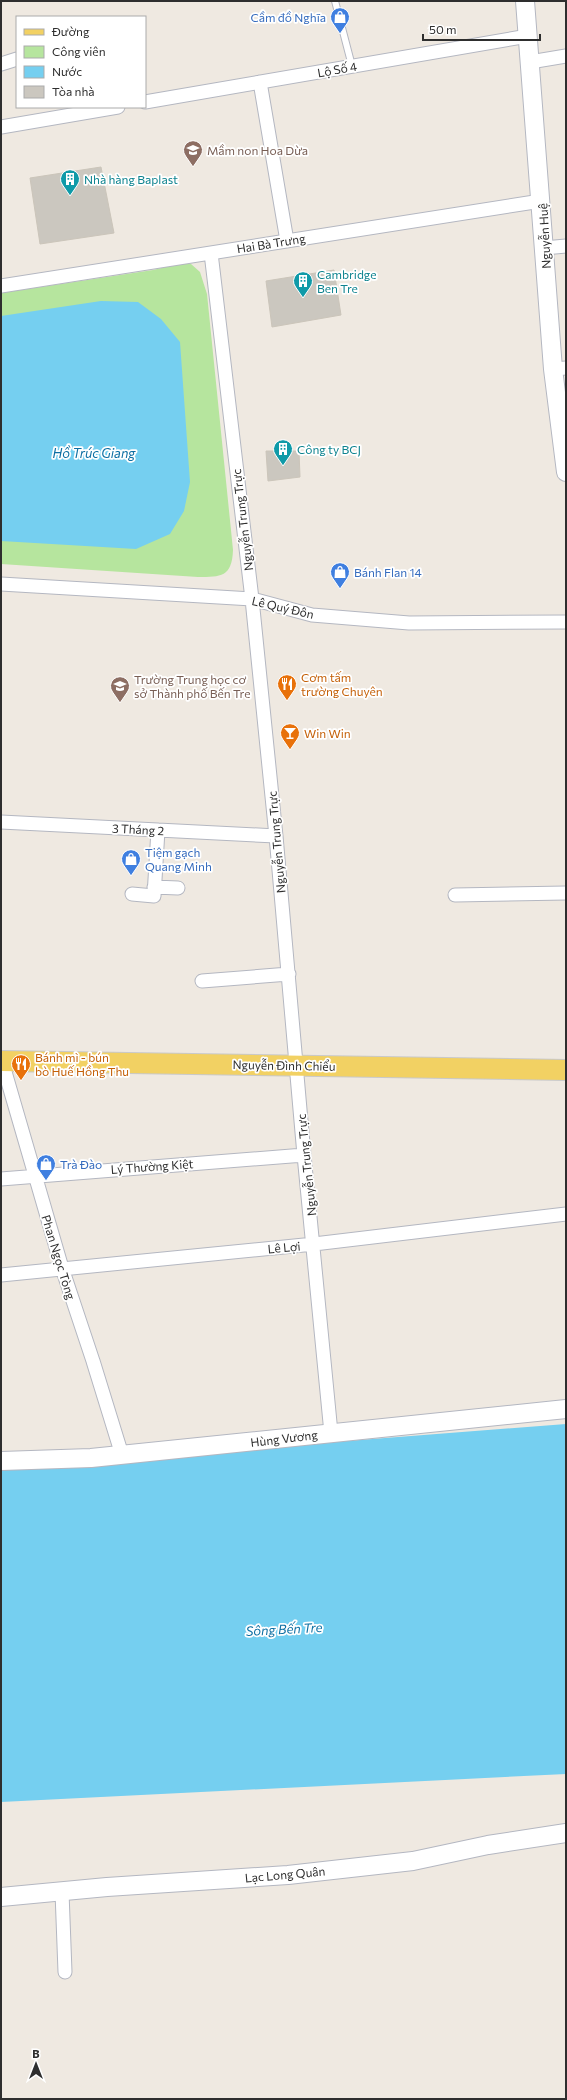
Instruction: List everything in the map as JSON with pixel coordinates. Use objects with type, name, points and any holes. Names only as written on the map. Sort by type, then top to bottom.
[{"type":"main road","name":"Nguyễn Đình Chiểu","points":[[1,1060],[566,1070]]},
{"type":"street","name":"Nguyễn Huệ","points":[[525,1],[542,201],[544,248],[560,369],[566,472]]},
{"type":"street","name":"Lộ Số 4","points":[[146,102],[528,36]]},
{"type":"street","points":[[530,62],[566,56]]},
{"type":"street","points":[[1,64],[16,59]]},
{"type":"street","points":[[260,82],[288,241]]},
{"type":"street","points":[[1,127],[112,108]]},
{"type":"street","name":"Hai Bà Trưng","points":[[1,286],[542,201]]},
{"type":"street","points":[[544,248],[566,246]]},
{"type":"street","name":"Nguyễn Trung Trực","points":[[211,253],[252,599],[276,836],[304,1155],[332,1433]]},
{"type":"street","name":"Lê Quý Đôn","points":[[1,584],[252,599],[312,615],[410,623],[566,622]]},
{"type":"street","name":"3 Tháng 2","points":[[1,822],[276,836]]},
{"type":"street","points":[[132,894],[154,896],[158,830]]},
{"type":"street","points":[[154,886],[178,888]]},
{"type":"street","points":[[455,895],[566,894]]},
{"type":"street","points":[[202,981],[288,974]]},
{"type":"street","name":"Phan Ngọc Tòng","points":[[1,1060],[62,1268],[122,1455]]},
{"type":"street","name":"Lý Thường Kiệt","points":[[1,1179],[34,1175],[304,1155]]},
{"type":"street","name":"Lê Lợi","points":[[1,1275],[314,1244],[566,1214]]},
{"type":"street","name":"Hùng Vương","points":[[1,1461],[91,1458],[566,1408]]},
{"type":"street","name":"Lạc Long Quân","points":[[1,1897],[288,1875],[413,1860],[488,1845],[566,1833]]},
{"type":"street","points":[[62,1892],[65,1972]]},
{"type":"lane","points":[[335,1],[352,66]]},
{"type":"green space","name":"Hồ Trúc Giang","points":[[178,264],[191,264],[200,272],[207,294],[233,550],[232,559],[228,570],[219,576],[198,577],[1,564],[1,293],[153,270]]},
{"type":"water","name":"Hồ Trúc Giang","points":[[101,301],[138,302],[161,319],[180,342],[190,482],[184,511],[170,534],[136,549],[1,541],[1,316]]},
{"type":"water","name":"Sông Bến Tre","points":[[566,1424],[566,1774],[1,1802],[1,1468]]},
{"type":"building","name":"Nhà hàng Baplast","points":[[101,167],[114,233],[40,244],[30,178]]},
{"type":"building","name":"Cambridge Ben Tre","points":[[334,270],[341,315],[272,327],[266,281]]},
{"type":"building","name":"Công ty BCJ","points":[[266,451],[299,451],[300,477],[268,481]]},
{"type":"place","name":"Cầm đồ Nghĩa","points":[[340,34]]},
{"type":"place","name":"Mầm non Hoa Dừa","points":[[193,167]]},
{"type":"place","name":"Nhà hàng Baplast","points":[[70,196]]},
{"type":"place","name":"Cambridge Ben Tre","points":[[303,298]]},
{"type":"place","name":"Công ty BCJ","points":[[283,466]]},
{"type":"place","name":"Bánh Flan 14","points":[[340,589]]},
{"type":"place","name":"Cơm tấm trường Chuyên","points":[[287,701]]},
{"type":"place","name":"Trường Trung học cơ sở Thành phố Bến Tre","points":[[120,703]]},
{"type":"place","name":"Win Win","points":[[290,750]]},
{"type":"place","name":"Tiệm gạch Quang Minh","points":[[131,876]]},
{"type":"place","name":"Bánh mì - bún bò Huế Hồng Thu","points":[[21,1081]]},
{"type":"place","name":"Trà Đào","points":[[46,1181]]}]
